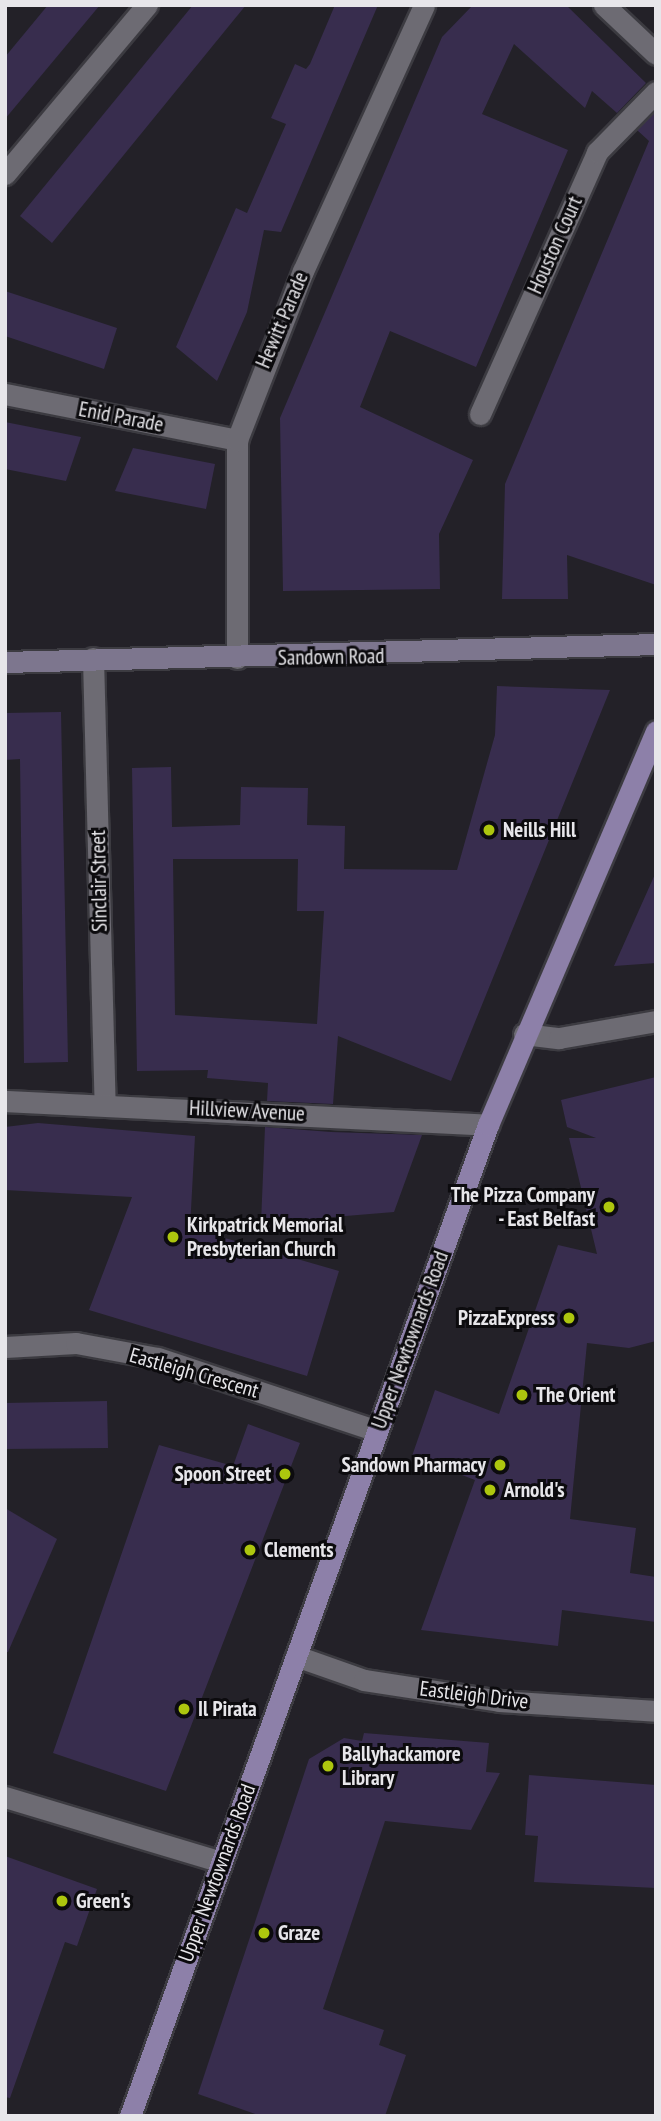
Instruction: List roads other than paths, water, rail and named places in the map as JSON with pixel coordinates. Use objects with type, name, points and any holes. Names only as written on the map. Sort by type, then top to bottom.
[{"type":"main road","name":"Upper Newtownards Road","points":[[130,2116],[488,1125],[524,1034],[656,731]]},
{"type":"street","points":[[5,174],[147,5]]},
{"type":"street","name":"Hewitt Parade","points":[[237,658],[237,440],[303,271],[424,5]]},
{"type":"street","points":[[604,5],[656,54]]},
{"type":"street","name":"Houston Court","points":[[480,414],[597,152],[656,92]]},
{"type":"street","name":"Enid Parade","points":[[5,394],[237,440]]},
{"type":"street","name":"Sandown Road","points":[[5,662],[93,658],[237,658],[656,644]]},
{"type":"street","name":"Sinclair Street","points":[[93,658],[105,1103]]},
{"type":"street","points":[[524,1034],[559,1038],[656,1021]]},
{"type":"street","name":"Hillview Avenue","points":[[5,1101],[105,1103],[488,1125]]},
{"type":"street","name":"Eastleigh Crescent","points":[[5,1346],[76,1343],[158,1358],[377,1431]]},
{"type":"street","name":"Eastleigh Drive","points":[[296,1656],[365,1680],[499,1701],[656,1711]]},
{"type":"street","points":[[5,1797],[221,1862]]},
{"type":"place","name":"Neills Hill","points":[[489,830]]},
{"type":"place","name":"The Pizza Company - East Belfast","points":[[609,1207]]},
{"type":"place","name":"Kirkpatrick Memorial Presbyterian Church","points":[[173,1237]]},
{"type":"place","name":"PizzaExpress","points":[[569,1318]]},
{"type":"place","name":"The Orient","points":[[522,1395]]},
{"type":"place","name":"Sandown Pharmacy","points":[[500,1465]]},
{"type":"place","name":"Spoon Street","points":[[285,1474]]},
{"type":"place","name":"Arnold's","points":[[490,1490]]},
{"type":"place","name":"Clements","points":[[250,1550]]},
{"type":"place","name":"Il Pirata","points":[[184,1709]]},
{"type":"place","name":"Ballyhackamore Library","points":[[328,1766]]},
{"type":"place","name":"Green's","points":[[62,1901]]},
{"type":"place","name":"Graze","points":[[264,1933]]}]
